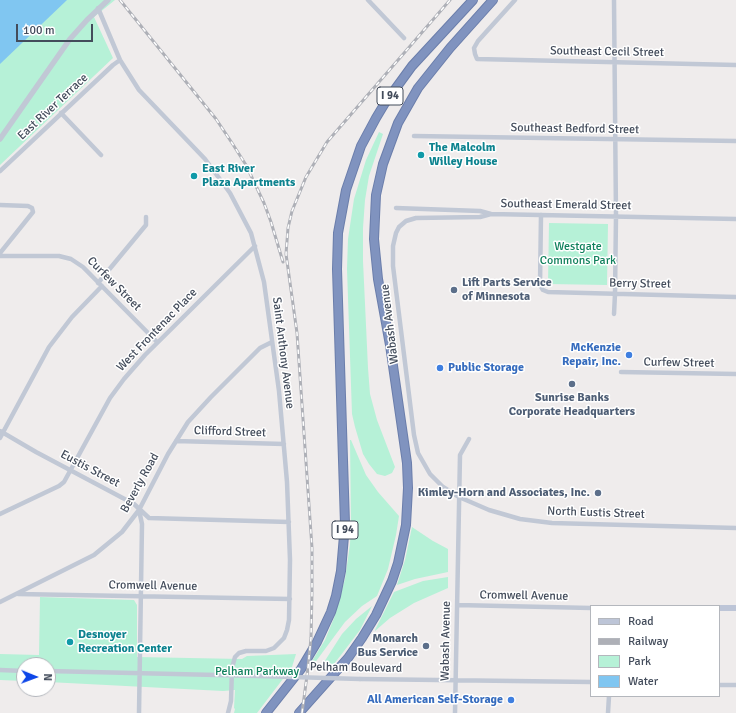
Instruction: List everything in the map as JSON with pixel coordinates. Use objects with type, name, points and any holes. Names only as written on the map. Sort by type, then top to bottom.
[{"type":"highway","name":"I 94","points":[[266,713],[301,669],[317,642],[331,612],[341,571],[345,524],[337,265],[338,232],[346,190],[361,146],[385,103],[412,66],[474,0]]},
{"type":"highway","name":"I 94","points":[[299,713],[348,658],[369,627],[390,588],[403,544],[407,519],[408,488],[405,444],[375,255],[374,213],[378,182],[393,135],[413,95],[441,59],[493,0]]},
{"type":"main road","points":[[720,608],[736,608]]},
{"type":"street","points":[[0,139],[70,39],[98,8],[108,0]]},
{"type":"street","points":[[368,0],[404,38]]},
{"type":"street","name":"Southeast Cecil Street","points":[[515,0],[478,41],[474,48],[477,59],[736,65]]},
{"type":"street","points":[[614,0],[616,216],[614,314]]},
{"type":"street","name":"Saint Anthony Avenue","points":[[98,8],[120,60],[140,90],[205,159],[221,180],[244,219],[255,246],[264,282],[279,391],[284,444],[289,522],[290,599],[288,625],[284,638],[271,649],[262,651],[246,651],[239,653],[234,659],[231,675],[231,701],[228,713]]},
{"type":"street","name":"East River Terrace","points":[[0,171],[113,64],[120,60]]},
{"type":"street","points":[[61,113],[101,155]]},
{"type":"street","name":"Southeast Bedford Street","points":[[414,136],[736,142]]},
{"type":"street","points":[[0,205],[28,206],[32,208],[33,212],[27,222],[0,255]]},
{"type":"street","name":"Southeast Emerald Street","points":[[396,208],[480,211],[491,214],[736,219]]},
{"type":"street","name":"Wabash Avenue","points":[[459,497],[443,487],[430,474],[421,461],[415,445],[393,266],[393,246],[399,227],[411,219],[480,217],[491,214]]},
{"type":"street","name":"Berry Street","points":[[541,214],[540,286],[543,290],[548,292],[736,297]]},
{"type":"street","points":[[0,438],[49,347],[146,225],[146,217]]},
{"type":"street","name":"West Frontenac Place","points":[[0,514],[59,486],[64,482],[114,393],[133,367],[255,246]]},
{"type":"street","name":"Curfew Street","points":[[0,255],[64,257],[78,263],[157,342]]},
{"type":"street","name":"Beverly Road","points":[[0,602],[94,555],[122,532],[139,510],[176,441],[192,418],[260,348],[272,342]]},
{"type":"street","name":"Curfew Street","points":[[621,372],[736,374]]},
{"type":"street","name":"Eustis Street","points":[[2,432],[134,504],[148,518],[289,522]]},
{"type":"street","name":"Wabash Avenue","points":[[455,713],[460,455],[469,439]]},
{"type":"street","name":"Clifford Street","points":[[176,441],[284,444]]},
{"type":"street","name":"North Eustis Street","points":[[459,497],[506,516],[552,523],[736,528]]},
{"type":"street","points":[[139,510],[142,524],[139,713]]},
{"type":"street","name":"Cromwell Avenue","points":[[16,594],[290,599]]},
{"type":"street","name":"Cromwell Avenue","points":[[457,603],[590,608]]},
{"type":"street","points":[[0,670],[16,671]]},
{"type":"street","name":"Pelham Boulevard","points":[[56,671],[590,682]]},
{"type":"street","points":[[720,685],[736,685]]},
{"type":"street","points":[[608,713],[609,697]]},
{"type":"green space","points":[[62,0],[115,0],[94,17],[113,58],[0,165],[0,62]]},
{"type":"green space","points":[[379,132],[383,134],[369,176],[365,200],[363,261],[370,394],[377,420],[395,467],[392,473],[385,476],[377,474],[363,454],[352,414],[347,269],[348,239],[354,199],[366,160]]},
{"type":"green space","name":"Westgate Commons Park","points":[[549,223],[608,224],[607,285],[548,284]]},
{"type":"green space","points":[[350,440],[366,475],[378,492],[399,516],[396,535],[388,569],[377,596],[362,606],[345,622],[311,668],[312,661],[325,640],[334,618],[345,579],[350,544],[351,523]]},
{"type":"green space","points":[[412,527],[448,549],[448,572],[415,579],[397,585],[405,560]]},
{"type":"green space","points":[[448,577],[448,588],[414,603],[390,618],[375,631],[394,592],[423,581]]},
{"type":"green space","name":"Pelham Parkway","points":[[40,597],[134,600],[137,605],[137,657],[242,659],[247,656],[296,654],[292,667],[257,713],[234,713],[235,690],[223,691],[56,682],[56,657],[16,657],[16,681],[0,680],[0,654],[39,655]]},
{"type":"green space","points":[[372,606],[360,630],[329,670],[319,670],[342,634],[356,619]]},
{"type":"water","points":[[0,0],[67,0],[0,64]]},
{"type":"railway","points":[[120,0],[216,119],[246,165],[264,203],[283,262]]},
{"type":"railway","points":[[302,713],[311,638],[312,548],[297,333],[286,254],[288,228],[292,211],[306,177],[327,142],[450,0]]},
{"type":"place","name":"The Malcolm Willey House","points":[[421,155]]},
{"type":"place","name":"East River Plaza Apartments","points":[[194,176]]},
{"type":"place","name":"Lift Parts Service of Minnesota","points":[[454,290]]},
{"type":"place","name":"McKenzie Repair, Inc.","points":[[629,355]]},
{"type":"place","name":"Public Storage","points":[[440,368]]},
{"type":"place","name":"Sunrise Banks Corporate Headquarters","points":[[572,384]]},
{"type":"place","name":"Kimley-Horn and Associates, Inc.","points":[[598,493]]},
{"type":"place","name":"Desnoyer Recreation Center","points":[[70,642]]},
{"type":"place","name":"Monarch Bus Service","points":[[426,646]]},
{"type":"place","name":"All American Self-Storage","points":[[511,700]]}]
